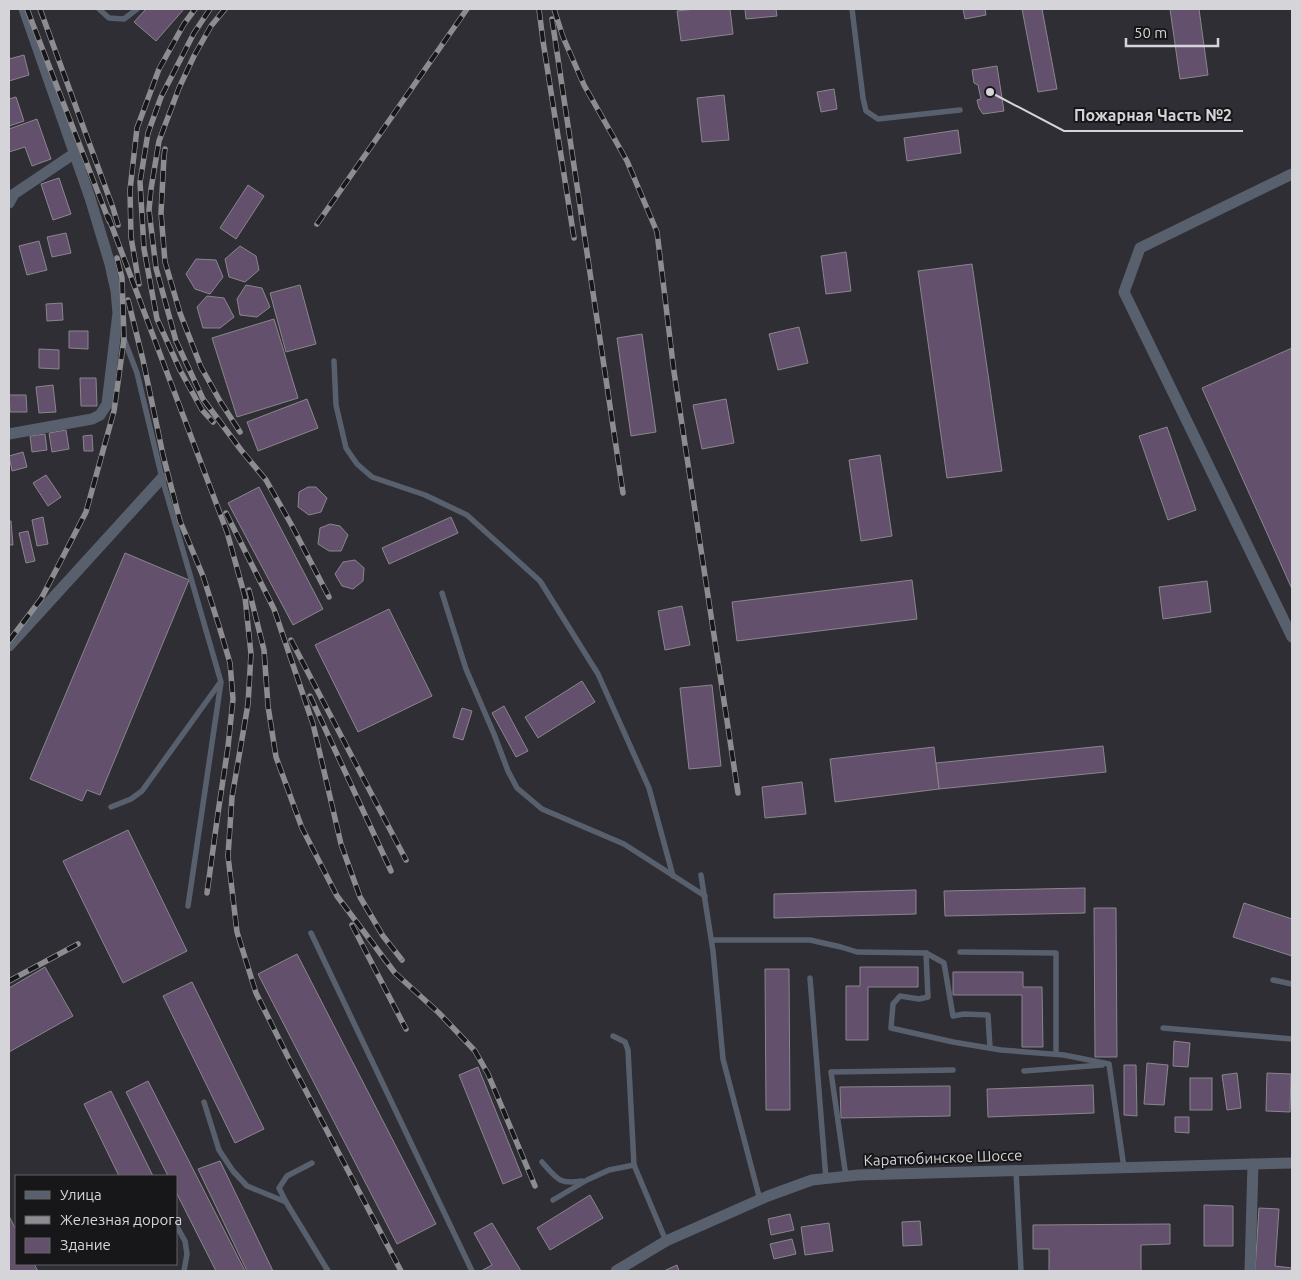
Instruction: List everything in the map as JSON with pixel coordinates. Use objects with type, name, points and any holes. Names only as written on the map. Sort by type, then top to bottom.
[{"type":"street","points":[[9,434],[92,419],[100,415],[107,404],[118,313],[116,291],[110,264],[90,198],[24,9]]},
{"type":"street","points":[[9,203],[14,194],[75,153]]},
{"type":"street","points":[[1292,174],[1140,248],[1124,292],[1292,637]]},
{"type":"street","points":[[9,646],[162,478]]},
{"type":"street","name":"Каратюбинское Шоссе","points":[[616,1271],[666,1242],[768,1196],[812,1180],[858,1175],[1292,1163]]},
{"type":"street","points":[[1250,1271],[1253,1164]]},
{"type":"lane","points":[[99,9],[109,18],[124,19],[136,9]]},
{"type":"lane","points":[[852,9],[866,110],[878,119],[960,110]]},
{"type":"lane","points":[[118,313],[124,339],[137,373],[162,478],[221,682],[188,906]]},
{"type":"lane","points":[[334,362],[336,405],[346,448],[357,464],[372,477],[425,495],[467,515],[540,581],[598,674],[648,788],[673,876]]},
{"type":"lane","points":[[442,593],[466,669],[508,771],[517,788],[542,809],[624,844],[705,896]]},
{"type":"lane","points":[[111,807],[131,799],[142,791],[221,682]]},
{"type":"lane","points":[[702,874],[712,940],[723,1059],[760,1200]]},
{"type":"lane","points":[[311,933],[472,1271]]},
{"type":"lane","points":[[712,940],[810,940],[857,952],[926,953],[944,963],[953,1016],[964,1014],[988,1015],[990,1048]]},
{"type":"lane","points":[[960,952],[1056,953],[1056,1054]]},
{"type":"lane","points":[[926,953],[928,997],[919,999],[900,996],[893,1004],[891,1028],[952,1042],[990,1048],[1056,1054],[1109,1064]]},
{"type":"lane","points":[[810,978],[826,1179]]},
{"type":"lane","points":[[1273,980],[1292,984]]},
{"type":"lane","points":[[1163,1028],[1292,1039]]},
{"type":"lane","points":[[613,1036],[625,1042],[628,1050],[634,1165],[666,1242]]},
{"type":"lane","points":[[1024,1071],[1109,1064]]},
{"type":"lane","points":[[1109,1064],[1124,1168]]},
{"type":"lane","points":[[846,1177],[831,1072],[953,1070]]},
{"type":"lane","points":[[204,1102],[219,1150],[233,1171],[247,1186],[286,1202]]},
{"type":"lane","points":[[542,1162],[558,1180],[571,1183],[587,1180]]},
{"type":"lane","points":[[312,1163],[287,1176],[279,1188],[328,1271]]},
{"type":"lane","points":[[553,1200],[587,1180],[609,1170],[634,1165]]},
{"type":"lane","points":[[1016,1171],[1020,1271]]},
{"type":"lane","points":[[178,1229],[185,1241],[187,1254],[184,1271]]},
{"type":"building","points":[[146,9],[184,9],[156,41],[134,22]]},
{"type":"building","points":[[730,9],[733,34],[681,41],[677,11]]},
{"type":"building","points":[[745,9],[776,9],[777,16],[746,19]]},
{"type":"building","points":[[963,9],[985,9],[986,15],[965,19]]},
{"type":"building","points":[[1022,9],[1042,9],[1057,89],[1038,92]]},
{"type":"building","points":[[1170,9],[1199,9],[1208,75],[1180,79]]},
{"type":"building","points":[[24,55],[29,75],[9,81],[9,59]]},
{"type":"building","points":[[997,66],[1004,111],[983,114],[977,100],[981,99],[978,85],[974,83],[972,70]]},
{"type":"building","points":[[834,89],[837,109],[821,112],[817,92]]},
{"type":"building","points":[[724,95],[729,140],[702,142],[697,98]]},
{"type":"building","points":[[16,97],[24,121],[9,126],[9,99]]},
{"type":"building","points":[[37,119],[51,159],[32,166],[25,147],[9,152],[9,129]]},
{"type":"building","points":[[958,130],[961,153],[907,161],[904,138]]},
{"type":"building","points":[[59,178],[71,214],[53,220],[41,184]]},
{"type":"building","points":[[248,185],[264,196],[236,239],[220,228]]},
{"type":"building","points":[[66,233],[71,253],[52,257],[47,237]]},
{"type":"building","points":[[39,241],[47,270],[27,275],[19,246]]},
{"type":"building","points":[[240,246],[256,256],[259,270],[245,282],[229,277],[225,259]]},
{"type":"building","points":[[846,252],[851,291],[826,294],[821,256]]},
{"type":"building","points":[[196,259],[216,260],[223,277],[210,294],[195,289],[186,274]]},
{"type":"building","points":[[972,264],[1002,471],[947,478],[918,271]]},
{"type":"building","points":[[246,285],[262,288],[270,307],[257,317],[240,315],[237,299]]},
{"type":"building","points":[[300,285],[316,344],[286,352],[270,293]]},
{"type":"building","points":[[207,296],[224,298],[234,317],[220,328],[203,328],[197,307]]},
{"type":"building","points":[[62,303],[63,320],[47,321],[46,304]]},
{"type":"building","points":[[274,319],[298,398],[237,417],[212,338]]},
{"type":"building","points":[[799,327],[808,363],[778,370],[769,334]]},
{"type":"building","points":[[69,331],[88,331],[88,349],[69,348]]},
{"type":"building","points":[[642,334],[656,432],[631,436],[617,338]]},
{"type":"building","points":[[1292,348],[1292,589],[1202,388]]},
{"type":"building","points":[[39,349],[59,350],[59,369],[39,368]]},
{"type":"building","points":[[80,378],[96,378],[97,406],[81,406]]},
{"type":"building","points":[[53,385],[56,412],[39,413],[36,387]]},
{"type":"building","points":[[9,395],[26,395],[27,412],[10,412]]},
{"type":"building","points":[[307,399],[318,428],[258,451],[247,422]]},
{"type":"building","points":[[726,399],[734,443],[702,449],[693,405]]},
{"type":"building","points":[[1167,427],[1196,510],[1168,520],[1139,436]]},
{"type":"building","points":[[66,430],[69,449],[52,452],[49,433]]},
{"type":"building","points":[[45,434],[47,450],[32,452],[30,436]]},
{"type":"building","points":[[92,435],[93,451],[84,451],[83,436]]},
{"type":"building","points":[[23,452],[27,467],[12,471],[9,456]]},
{"type":"building","points":[[880,455],[892,536],[861,541],[849,460]]},
{"type":"building","points":[[46,475],[61,497],[48,506],[33,483]]},
{"type":"building","points":[[259,487],[323,609],[293,625],[228,503]]},
{"type":"building","points":[[308,487],[316,487],[327,498],[321,512],[309,515],[298,507],[299,492]]},
{"type":"building","points":[[43,517],[48,544],[37,546],[32,520]]},
{"type":"building","points":[[451,517],[458,533],[389,564],[382,548]]},
{"type":"building","points":[[9,521],[11,521],[13,545],[9,545]]},
{"type":"building","points":[[330,524],[340,526],[348,535],[341,551],[329,551],[318,544],[320,528]]},
{"type":"building","points":[[28,531],[35,561],[26,563],[19,533]]},
{"type":"building","points":[[125,553],[189,580],[100,795],[87,790],[82,801],[30,779]]},
{"type":"building","points":[[355,560],[364,568],[363,581],[353,589],[342,586],[335,574],[343,562]]},
{"type":"building","points":[[912,580],[917,619],[737,641],[732,602]]},
{"type":"building","points":[[1207,581],[1211,612],[1163,619],[1159,587]]},
{"type":"building","points":[[682,606],[690,645],[665,650],[658,611]]},
{"type":"building","points":[[389,609],[432,696],[358,732],[315,645]]},
{"type":"building","points":[[582,681],[595,702],[538,738],[525,717]]},
{"type":"building","points":[[712,685],[721,766],[689,769],[680,688]]},
{"type":"building","points":[[504,706],[528,751],[516,757],[492,713]]},
{"type":"building","points":[[462,708],[472,711],[463,740],[453,737]]},
{"type":"building","points":[[1103,746],[1106,772],[939,789],[936,763]]},
{"type":"building","points":[[934,747],[939,789],[835,802],[830,759]]},
{"type":"building","points":[[802,782],[806,814],[765,818],[762,787]]},
{"type":"building","points":[[128,830],[187,951],[123,983],[63,861]]},
{"type":"building","points":[[1085,888],[1085,913],[945,916],[944,891]]},
{"type":"building","points":[[916,890],[916,914],[774,918],[774,894]]},
{"type":"building","points":[[1244,903],[1292,919],[1292,956],[1233,937]]},
{"type":"building","points":[[1094,908],[1116,908],[1117,1057],[1095,1057]]},
{"type":"building","points":[[297,954],[436,1224],[397,1244],[258,974]]},
{"type":"building","points":[[45,967],[73,1016],[9,1052],[9,988]]},
{"type":"building","points":[[860,967],[918,967],[918,987],[868,987],[868,1040],[846,1040],[846,986],[860,986]]},
{"type":"building","points":[[765,969],[789,969],[790,1110],[766,1110]]},
{"type":"building","points":[[953,972],[1023,972],[1023,987],[1042,987],[1043,1047],[1022,1047],[1022,995],[953,995]]},
{"type":"building","points":[[192,982],[264,1129],[235,1143],[163,996]]},
{"type":"building","points":[[1174,1041],[1190,1043],[1188,1067],[1173,1066]]},
{"type":"building","points":[[1147,1063],[1168,1065],[1164,1105],[1144,1104]]},
{"type":"building","points":[[1124,1065],[1136,1065],[1137,1116],[1124,1115]]},
{"type":"building","points":[[478,1067],[522,1176],[503,1184],[459,1075]]},
{"type":"building","points":[[1237,1073],[1241,1108],[1227,1110],[1222,1075]]},
{"type":"building","points":[[1267,1073],[1291,1074],[1290,1112],[1266,1111]]},
{"type":"building","points":[[1190,1078],[1212,1078],[1212,1110],[1190,1110]]},
{"type":"building","points":[[148,1081],[245,1271],[216,1271],[178,1196],[178,1175],[168,1175],[126,1092]]},
{"type":"building","points":[[1093,1085],[1094,1113],[988,1117],[987,1089]]},
{"type":"building","points":[[950,1086],[950,1116],[841,1118],[840,1087]]},
{"type":"building","points":[[111,1091],[153,1175],[119,1175],[84,1104]]},
{"type":"building","points":[[1175,1117],[1189,1117],[1189,1133],[1175,1132]]},
{"type":"building","points":[[220,1161],[273,1271],[247,1271],[198,1169]]},
{"type":"building","points":[[590,1195],[603,1218],[550,1250],[537,1228]]},
{"type":"building","points":[[1204,1205],[1233,1206],[1233,1246],[1204,1246]]},
{"type":"building","points":[[1259,1208],[1279,1209],[1275,1266],[1292,1268],[1292,1271],[1255,1271]]},
{"type":"building","points":[[790,1214],[794,1230],[771,1235],[768,1219]]},
{"type":"building","points":[[9,1216],[15,1228],[15,1265],[35,1265],[38,1271],[9,1271]]},
{"type":"building","points":[[920,1221],[922,1245],[903,1246],[902,1222]]},
{"type":"building","points":[[492,1223],[521,1271],[481,1271],[492,1265],[474,1233]]},
{"type":"building","points":[[829,1223],[833,1251],[805,1255],[801,1227]]},
{"type":"building","points":[[1170,1224],[1170,1244],[1141,1245],[1141,1271],[1049,1271],[1049,1249],[1033,1249],[1033,1225]]},
{"type":"building","points":[[792,1239],[796,1254],[774,1259],[770,1244]]},
{"type":"building","points":[[677,1265],[679,1271],[664,1271]]},
{"type":"railway","points":[[27,9],[109,221]]},
{"type":"railway","points":[[40,9],[118,225]]},
{"type":"railway","points":[[139,284],[131,237],[130,190],[137,128],[159,69],[184,24],[195,9]]},
{"type":"railway","points":[[210,9],[194,33],[161,97],[148,133],[140,182],[144,249],[157,319],[180,370],[202,410],[213,422]]},
{"type":"railway","points":[[225,9],[211,26],[194,56],[179,88],[159,141],[149,210],[156,268],[176,341],[203,399],[266,480],[329,597]]},
{"type":"railway","points":[[317,224],[467,9]]},
{"type":"railway","points":[[539,9],[574,238]]},
{"type":"railway","points":[[554,9],[563,37],[584,85],[627,161],[657,232],[674,372],[738,793]]},
{"type":"railway","points":[[552,19],[623,493]]},
{"type":"railway","points":[[165,149],[161,213],[165,262],[180,313],[201,367],[240,432]]},
{"type":"railway","points":[[108,216],[227,532],[245,597],[251,654],[248,704],[232,797],[228,856],[237,932],[256,993],[401,1271]]},
{"type":"railway","points":[[9,641],[41,599],[86,512],[114,411],[124,339],[122,278],[117,258]]},
{"type":"railway","points":[[128,300],[180,521],[203,576],[230,663],[233,699],[207,893]]},
{"type":"railway","points":[[226,513],[274,609],[313,724],[341,844],[360,897],[383,936],[402,960]]},
{"type":"railway","points":[[249,590],[264,650],[268,706],[276,757],[302,828],[337,896],[395,973],[439,1013],[475,1051],[488,1074],[535,1186]]},
{"type":"railway","points":[[291,640],[406,860]]},
{"type":"railway","points":[[310,696],[391,871]]},
{"type":"railway","points":[[352,925],[406,1029]]},
{"type":"railway","points":[[9,981],[78,944]]},
{"type":"place","name":"Пожарная Часть №2","points":[[990,92]]}]
